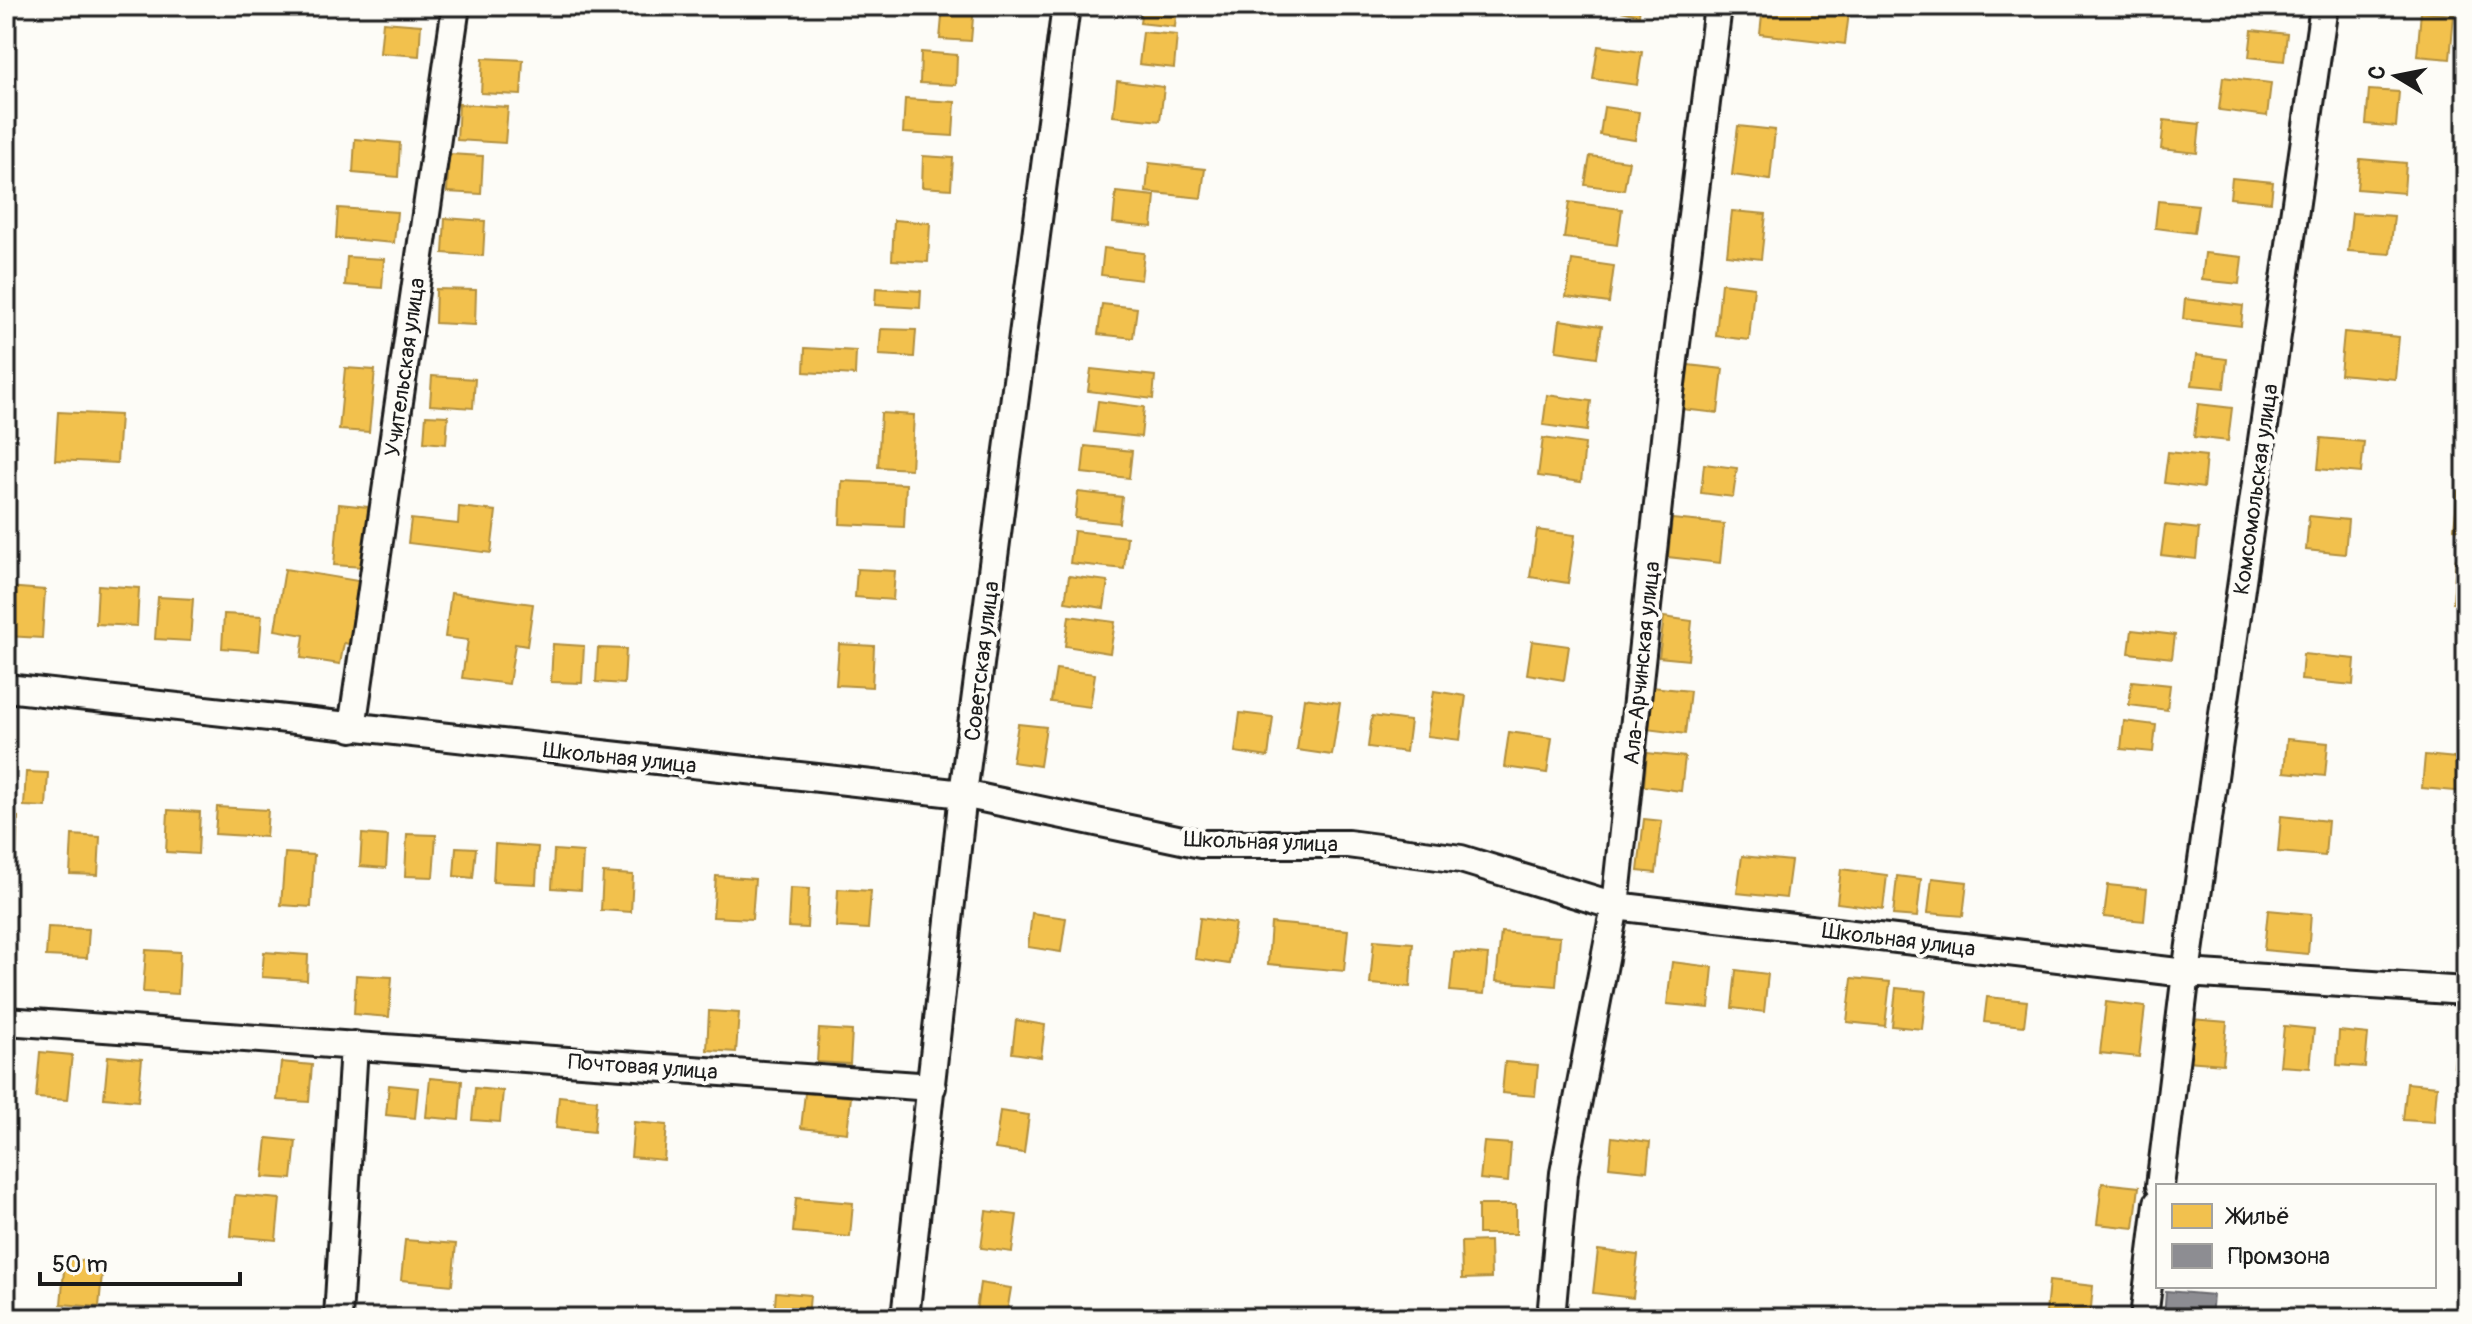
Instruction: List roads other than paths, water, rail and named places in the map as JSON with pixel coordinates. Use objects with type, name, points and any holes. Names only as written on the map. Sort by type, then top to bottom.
[{"type":"street","name":"Учительская улица","points":[[352,728],[456,6]]},
{"type":"street","name":"Советская улица","points":[[905,1318],[963,794],[1066,6]]},
{"type":"street","name":"Ала-Арчинская улица","points":[[1551,1318],[1564,1173],[1615,906],[1670,392],[1718,6]]},
{"type":"street","name":"Комсомольская улица","points":[[2160,1184],[2186,973],[2324,6]]},
{"type":"street","name":"Школьная улица","points":[[6,688],[963,794],[1201,844],[1348,844],[1461,859],[1615,906],[2186,973],[2466,991]]},
{"type":"street","name":"Почтовая улица","points":[[6,1021],[932,1087]]},
{"type":"street","points":[[338,1318],[354,1045]]},
{"type":"street","points":[[2144,1318],[2156,1219]]}]
